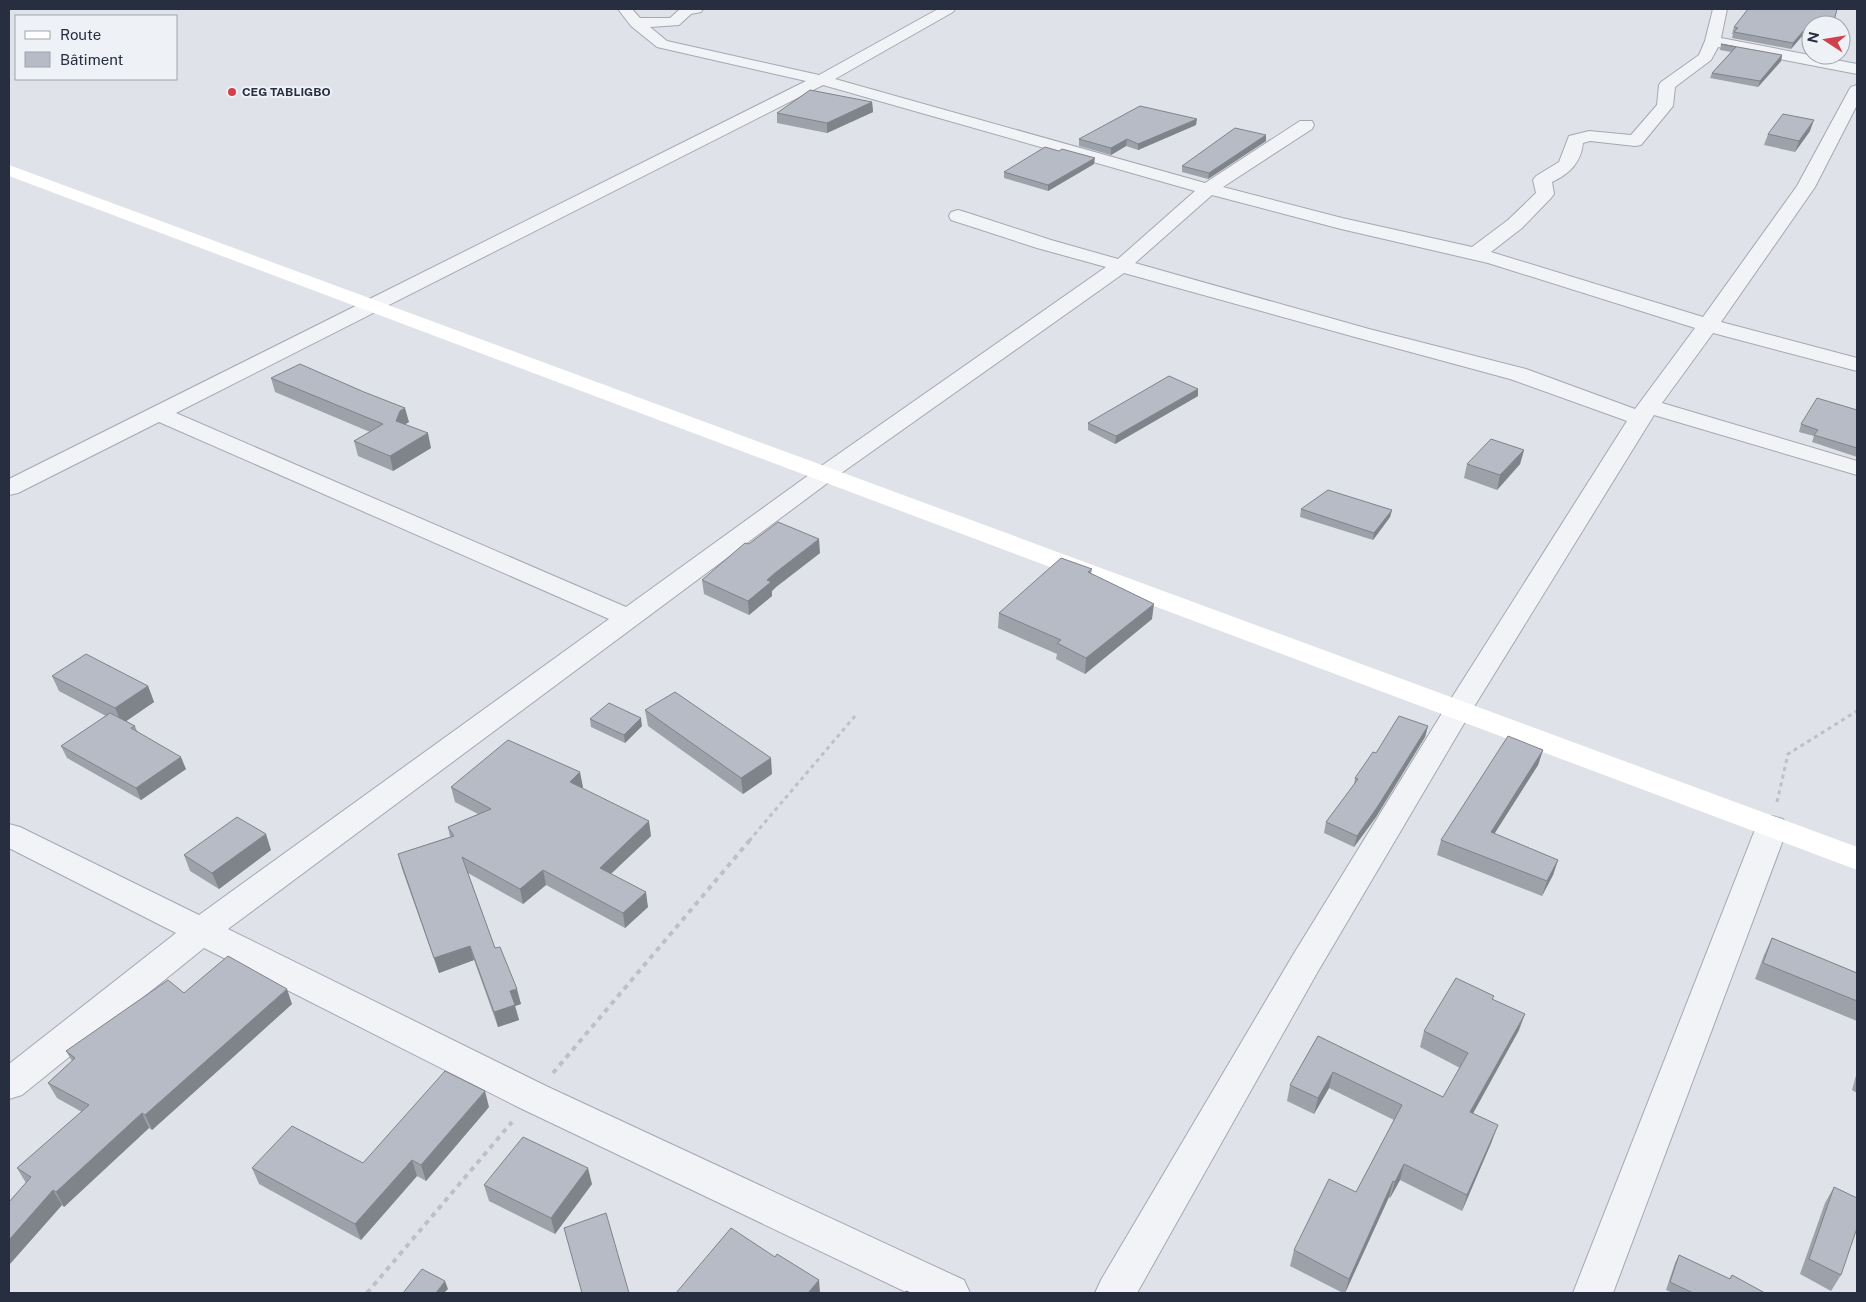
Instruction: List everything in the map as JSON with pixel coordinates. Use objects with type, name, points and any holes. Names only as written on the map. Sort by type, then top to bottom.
[{"type":"street","points":[[630,16],[674,22],[687,10],[696,9]]},
{"type":"street","points":[[9,488],[821,80],[948,9]]},
{"type":"street","points":[[1476,254],[1515,224],[1545,194],[1542,180],[1561,172],[1574,155],[1575,140],[1589,136],[1635,141],[1665,106],[1667,85],[1706,57],[1713,41],[1720,9]]},
{"type":"street","points":[[630,16],[662,44],[821,80],[1208,189],[1341,223],[1476,254],[1708,325],[1857,365]]},
{"type":"street","points":[[1713,41],[1857,69]]},
{"type":"street","points":[[1115,1293],[1305,964],[1458,710],[1644,412],[1806,187],[1853,107]]},
{"type":"street","points":[[9,1084],[202,931],[825,474],[1122,265],[1208,189],[1306,125]]},
{"type":"street","points":[[9,170],[1857,858]]},
{"type":"street","points":[[958,216],[1044,244],[1362,333],[1518,374],[1644,412],[1857,468]]},
{"type":"street","points":[[158,413],[628,618]]},
{"type":"street","points":[[1593,1293],[1772,827]]},
{"type":"street","points":[[9,835],[533,1097],[950,1293]]},
{"type":"path","points":[[1772,827],[1788,754],[1857,711]]},
{"type":"path","points":[[367,1293],[856,716]]},
{"type":"building","points":[[1748,9],[1837,9],[1836,15],[1801,15],[1801,34],[1793,43],[1734,32],[1738,28],[1734,27]]},
{"type":"building","points":[[1721,44],[1782,55],[1760,81],[1712,73],[1736,47]]},
{"type":"building","points":[[810,90],[872,102],[827,123],[777,113]]},
{"type":"building","points":[[1140,106],[1197,119],[1138,144],[1127,139],[1111,148],[1079,139]]},
{"type":"building","points":[[1783,114],[1814,120],[1799,141],[1768,134]]},
{"type":"building","points":[[1235,128],[1266,135],[1209,173],[1182,166]]},
{"type":"building","points":[[1045,147],[1059,151],[1062,149],[1095,158],[1048,185],[1004,172]]},
{"type":"building","points":[[300,364],[405,408],[400,411],[396,421],[428,433],[390,456],[354,441],[383,424],[271,378]]},
{"type":"building","points":[[1169,376],[1198,389],[1116,436],[1088,423]]},
{"type":"building","points":[[1817,398],[1857,410],[1857,448],[1814,435],[1818,430],[1801,424]]},
{"type":"building","points":[[1491,439],[1524,450],[1500,475],[1467,464]]},
{"type":"building","points":[[1328,490],[1392,510],[1374,533],[1301,509]]},
{"type":"building","points":[[778,522],[819,539],[775,573],[767,580],[771,582],[748,601],[702,580],[745,543],[749,544]]},
{"type":"building","points":[[1061,558],[1092,569],[1088,572],[1154,604],[1086,658],[1057,643],[1061,640],[999,613]]},
{"type":"building","points":[[86,654],[148,686],[115,708],[52,676]]},
{"type":"building","points":[[675,692],[771,758],[741,778],[645,710]]},
{"type":"building","points":[[609,703],[641,718],[624,735],[590,719]]},
{"type":"building","points":[[110,713],[135,726],[131,728],[181,757],[136,788],[61,746]]},
{"type":"building","points":[[1399,716],[1428,726],[1378,806],[1357,836],[1326,822],[1358,779],[1355,778],[1373,752],[1376,753]]},
{"type":"building","points":[[1508,736],[1543,750],[1491,832],[1558,860],[1547,881],[1441,840]]},
{"type":"building","points":[[508,740],[580,772],[570,782],[649,821],[600,868],[646,892],[623,913],[543,870],[520,889],[462,857],[495,948],[500,947],[517,989],[510,991],[515,1005],[494,1012],[470,946],[434,958],[398,854],[454,836],[448,827],[491,809],[451,787]]},
{"type":"building","points":[[237,817],[266,834],[212,873],[184,855]]},
{"type":"building","points":[[1772,938],[1857,973],[1857,1001],[1763,963]]},
{"type":"building","points":[[228,956],[287,989],[145,1115],[142,1113],[56,1192],[53,1190],[9,1240],[9,1202],[31,1177],[17,1168],[89,1105],[48,1083],[75,1058],[66,1051],[168,980],[184,993]]},
{"type":"building","points":[[1456,978],[1494,996],[1492,999],[1525,1014],[1470,1112],[1498,1125],[1467,1195],[1404,1164],[1395,1182],[1393,1181],[1349,1279],[1294,1250],[1329,1179],[1356,1192],[1402,1105],[1333,1072],[1318,1098],[1290,1085],[1318,1036],[1443,1097],[1468,1053],[1424,1031]]},
{"type":"building","points":[[445,1071],[485,1091],[421,1165],[412,1160],[355,1224],[252,1168],[292,1126],[363,1163]]},
{"type":"building","points":[[523,1137],[588,1168],[551,1218],[484,1185]]},
{"type":"building","points":[[1834,1187],[1857,1198],[1857,1228],[1841,1275],[1809,1259]]},
{"type":"building","points":[[606,1213],[629,1293],[582,1293],[564,1228]]},
{"type":"building","points":[[731,1228],[775,1257],[777,1254],[819,1280],[808,1293],[676,1293]]},
{"type":"building","points":[[1679,1255],[1730,1279],[1732,1275],[1765,1293],[1693,1293],[1670,1282]]},
{"type":"building","points":[[422,1269],[445,1281],[436,1293],[403,1293]]},
{"type":"place","name":"CEG TABLIGBO","points":[[232,92]]}]
